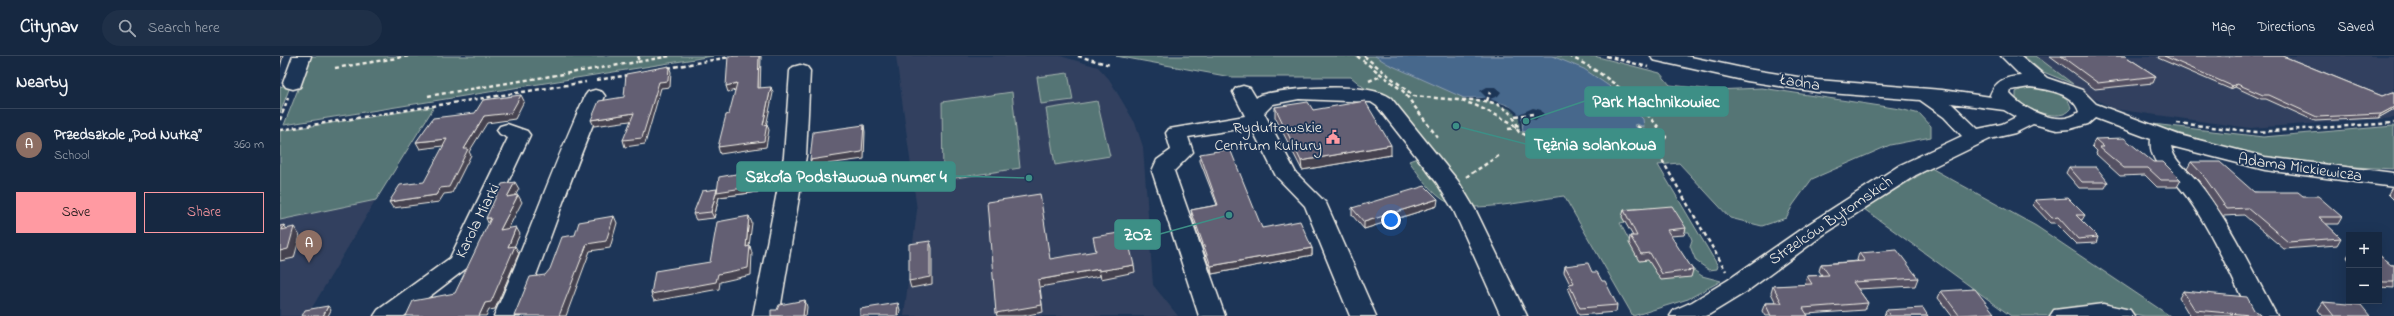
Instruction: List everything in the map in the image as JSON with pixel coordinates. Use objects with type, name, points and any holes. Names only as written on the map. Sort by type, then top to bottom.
[{"type":"street","points":[[293,82],[302,56]]},
{"type":"street","name":"Ładna","points":[[1660,56],[1747,75],[1817,86],[1934,96],[1970,102],[2008,96],[2040,82]]},
{"type":"street","points":[[1997,56],[2008,96],[2032,117],[2062,123],[2085,115],[2082,99],[2069,91],[2040,82],[2010,56]]},
{"type":"street","points":[[766,316],[794,156],[800,71]]},
{"type":"street","points":[[1243,92],[1286,176],[1315,203],[1363,316]]},
{"type":"street","points":[[1212,316],[1163,171],[1165,165],[1182,152],[1176,133],[1256,116],[1266,99],[1299,93],[1376,96],[1407,130],[1465,211],[1514,316]]},
{"type":"street","points":[[507,316],[528,267],[568,156],[595,96]]},
{"type":"street","points":[[1934,96],[1951,113],[1980,136]]},
{"type":"street","name":"Strzelców Bytomskich","points":[[1980,136],[2008,96]]},
{"type":"street","name":"Adama Mickiewicza","points":[[2085,115],[2167,130],[2223,156],[2274,167],[2394,180]]},
{"type":"street","name":"Strzelców Bytomskich","points":[[1687,315],[1737,286],[1815,230],[1908,170],[1980,136],[2008,129],[2032,117]]},
{"type":"street","name":"Karola Miarki","points":[[387,316],[460,262],[520,135],[507,130]]},
{"type":"street","points":[[2167,130],[2160,151],[2162,158],[2187,182],[2204,206],[2264,316]]},
{"type":"street","points":[[2063,316],[2103,313],[2121,316]]},
{"type":"path","points":[[335,68],[409,56]]},
{"type":"path","points":[[637,62],[639,56]]},
{"type":"path","points":[[428,96],[670,56]]},
{"type":"path","points":[[662,69],[735,56]]},
{"type":"path","points":[[1078,56],[1110,65]]},
{"type":"path","points":[[1364,56],[1414,96],[1466,102],[1512,123],[1519,132],[1544,142],[1596,150],[1622,150],[1646,146],[1663,141],[1666,138],[1656,124],[1628,92],[1598,71],[1569,56]]},
{"type":"path","points":[[280,130],[632,74]]},
{"type":"path","points":[[280,120],[293,82]]},
{"type":"path","points":[[1487,101],[1490,92]]},
{"type":"path","points":[[1460,101],[1487,101],[1502,106],[1515,116],[1519,132]]},
{"type":"path","points":[[1487,116],[1492,113]]},
{"type":"path","points":[[1515,116],[1534,114]]},
{"type":"path","points":[[2167,130],[2256,132],[2394,123]]},
{"type":"path","points":[[1637,126],[1663,141]]},
{"type":"path","points":[[1508,129],[1516,128]]},
{"type":"path","points":[[1639,132],[1656,143]]},
{"type":"path","points":[[1646,146],[1662,160],[1716,256],[1737,286]]},
{"type":"path","points":[[1454,194],[1463,178],[1500,155]]},
{"type":"shaded area","points":[[896,56],[1060,56],[1098,67],[1109,79],[1135,123],[1143,147],[1153,285],[1178,316],[904,316],[917,210]]},
{"type":"shaded area","points":[[1375,56],[1552,56],[1584,69],[1609,86],[1643,119],[1644,127],[1637,124],[1634,125],[1639,129],[1634,131],[1639,141],[1596,145],[1554,139],[1522,131],[1523,122],[1511,107],[1482,98],[1464,98],[1388,64]]},
{"type":"shaded area","points":[[2024,56],[2394,56],[2394,118],[2250,128],[2114,109],[2041,71]]},
{"type":"shaded area","points":[[376,200],[307,316],[280,316],[280,220]]},
{"type":"green space","points":[[311,56],[713,56],[284,125]]},
{"type":"green space","points":[[1116,56],[1594,56],[1660,73],[1670,85],[1714,90],[1762,88],[1900,109],[1920,114],[1931,126],[1931,137],[1890,145],[1812,179],[1793,205],[1786,218],[1762,226],[1730,218],[1679,163],[1658,165],[1718,266],[1717,269],[1709,270],[1696,261],[1690,246],[1692,240],[1689,232],[1683,232],[1647,214],[1644,208],[1628,209],[1632,216],[1623,217],[1625,222],[1620,223],[1640,261],[1653,258],[1688,266],[1702,276],[1721,281],[1688,299],[1633,316],[1564,196],[1505,205],[1473,207],[1459,206],[1443,200],[1422,179],[1409,161],[1417,158],[1373,95],[1351,77],[1231,77]]},
{"type":"green space","points":[[2024,56],[2036,56],[2073,84],[2041,71]]},
{"type":"green space","points":[[1068,73],[1073,100],[1041,104],[1037,77]]},
{"type":"green space","points":[[287,75],[291,84],[280,113],[280,87],[283,86]]},
{"type":"green space","points":[[2024,88],[2044,89],[2059,94],[2069,103],[2071,109],[2066,113],[2059,115],[2035,111],[2016,99],[2016,92]]},
{"type":"green space","points":[[1012,92],[1020,168],[943,180],[942,102]]},
{"type":"green space","points":[[1097,101],[1110,156],[1055,165],[1046,109]]},
{"type":"green space","points":[[434,107],[376,200],[280,220],[280,131]]},
{"type":"green space","points":[[2144,123],[2263,137],[2394,126],[2394,169],[2280,163]]},
{"type":"green space","points":[[1931,168],[2036,226],[2170,316],[2145,316],[2108,310],[2057,316],[2011,316],[1864,209]]},
{"type":"pier","points":[[1487,87],[1495,87],[1501,92],[1498,96],[1490,99],[1511,107],[1519,114],[1533,108],[1541,110],[1544,115],[1536,120],[1521,117],[1522,131],[1520,131],[1519,118],[1510,109],[1489,101],[1461,98],[1485,98],[1486,97],[1480,91]]},
{"type":"building","points":[[728,56],[759,56],[758,88],[771,87],[763,125],[767,124],[764,141],[718,147],[726,115],[729,114],[737,83],[726,86]]},
{"type":"building","points":[[2061,56],[2125,56],[2156,76],[2098,83]]},
{"type":"building","points":[[2164,56],[2283,56],[2382,96],[2394,92],[2394,107],[2381,114],[2317,117],[2269,95],[2263,95],[2237,84],[2232,86]]},
{"type":"building","points":[[669,66],[668,81],[659,82],[642,138],[623,140],[634,113],[591,120],[599,101],[624,97],[626,74]]},
{"type":"building","points":[[521,95],[511,113],[484,116],[464,149],[468,149],[449,187],[440,188],[436,195],[389,202],[400,185],[424,182],[447,139],[416,142],[433,118],[475,113],[483,100]]},
{"type":"building","name":"Rydułtowskie Centrum Kultury","points":[[1365,101],[1391,145],[1301,161],[1275,107],[1308,102],[1313,110]]},
{"type":"building","points":[[864,125],[862,152],[810,160],[813,132]]},
{"type":"building","points":[[2124,138],[2153,162],[2163,162],[2181,180],[2161,180],[2148,168],[2124,168],[2099,147],[2104,147],[2095,139]]},
{"type":"building","points":[[1230,149],[1262,228],[1300,221],[1312,248],[1211,266],[1191,210],[1218,205],[1200,154]]},
{"type":"building","points":[[2191,162],[2220,162],[2254,192],[2298,192],[2303,196],[2318,196],[2342,217],[2319,217],[2341,238],[2288,242],[2248,208],[2227,209],[2203,175]]},
{"type":"building","points":[[2069,167],[2096,167],[2108,182],[2082,182]]},
{"type":"building","points":[[758,170],[756,186],[717,192],[719,177]]},
{"type":"building","points":[[515,182],[507,197],[518,195],[500,230],[516,227],[508,247],[515,246],[491,302],[485,303],[479,316],[406,316],[413,301],[455,293],[491,218],[486,218],[502,184]]},
{"type":"building","points":[[1425,186],[1438,199],[1364,222],[1352,208]]},
{"type":"building","points":[[717,189],[711,212],[693,214],[702,191]]},
{"type":"building","points":[[1040,194],[1050,259],[1096,251],[1093,237],[1126,232],[1134,265],[1099,271],[1099,269],[1038,280],[1042,305],[996,313],[987,202]]},
{"type":"building","points":[[2068,198],[2085,215],[2076,215],[2098,237],[2078,239],[2058,217],[2052,218],[2035,200]]},
{"type":"building","points":[[1672,206],[1686,228],[1667,230],[1693,270],[1662,274],[1650,253],[1641,254],[1630,236],[1637,236],[1624,210]]},
{"type":"building","points":[[614,216],[606,241],[587,244],[559,316],[514,316],[530,277],[545,275],[550,269],[562,237],[575,235],[579,222]]},
{"type":"building","points":[[749,216],[746,247],[750,246],[748,268],[718,274],[716,282],[651,294],[655,271],[710,262],[717,222]]},
{"type":"building","points":[[284,225],[282,230],[294,227],[288,249],[280,251],[280,226]]},
{"type":"building","points":[[930,241],[930,277],[909,281],[909,244]]},
{"type":"building","points":[[1897,250],[1918,278],[1853,282],[1868,303],[1803,308],[1808,316],[1771,316],[1765,303],[1782,303],[1773,286],[1812,284],[1807,276],[1829,275],[1821,264],[1865,261],[1859,253]]},
{"type":"building","points":[[2382,258],[2391,265],[2394,265],[2394,282],[2383,282]]},
{"type":"building","points":[[1588,263],[1592,272],[1597,272],[1602,281],[1605,281],[1617,305],[1580,308],[1569,284],[1574,283],[1565,266]]},
{"type":"building","points":[[1975,289],[1994,313],[1959,315],[1941,291]]},
{"type":"building","points":[[2183,291],[2247,297],[2254,310],[2261,316],[2195,310]]},
{"type":"building","points":[[805,300],[803,316],[771,316],[771,310],[777,310],[779,305]]},
{"type":"building","points":[[2323,302],[2361,305],[2370,316],[2334,316]]},
{"type":"building","points":[[898,303],[897,316],[860,316],[860,309]]},
{"type":"building","points":[[328,306],[323,316],[302,316],[305,310]]},
{"type":"building","points":[[1923,308],[1928,316],[1890,316],[1886,310]]},
{"type":"place","name":"Park Machnikowiec","points":[[1526,121]]},
{"type":"place","name":"Tężnia solankowa","points":[[1456,126]]},
{"type":"place","name":"Rydułtowskie Centrum Kultury","points":[[1333,137]]},
{"type":"place","name":"Szkoła Podstawowa numer 4","points":[[1029,178]]},
{"type":"place","name":"ZOZ","points":[[1229,215]]},
{"type":"place","name":"Przedszkole „Pod Nutką”","points":[[309,263]]}]
